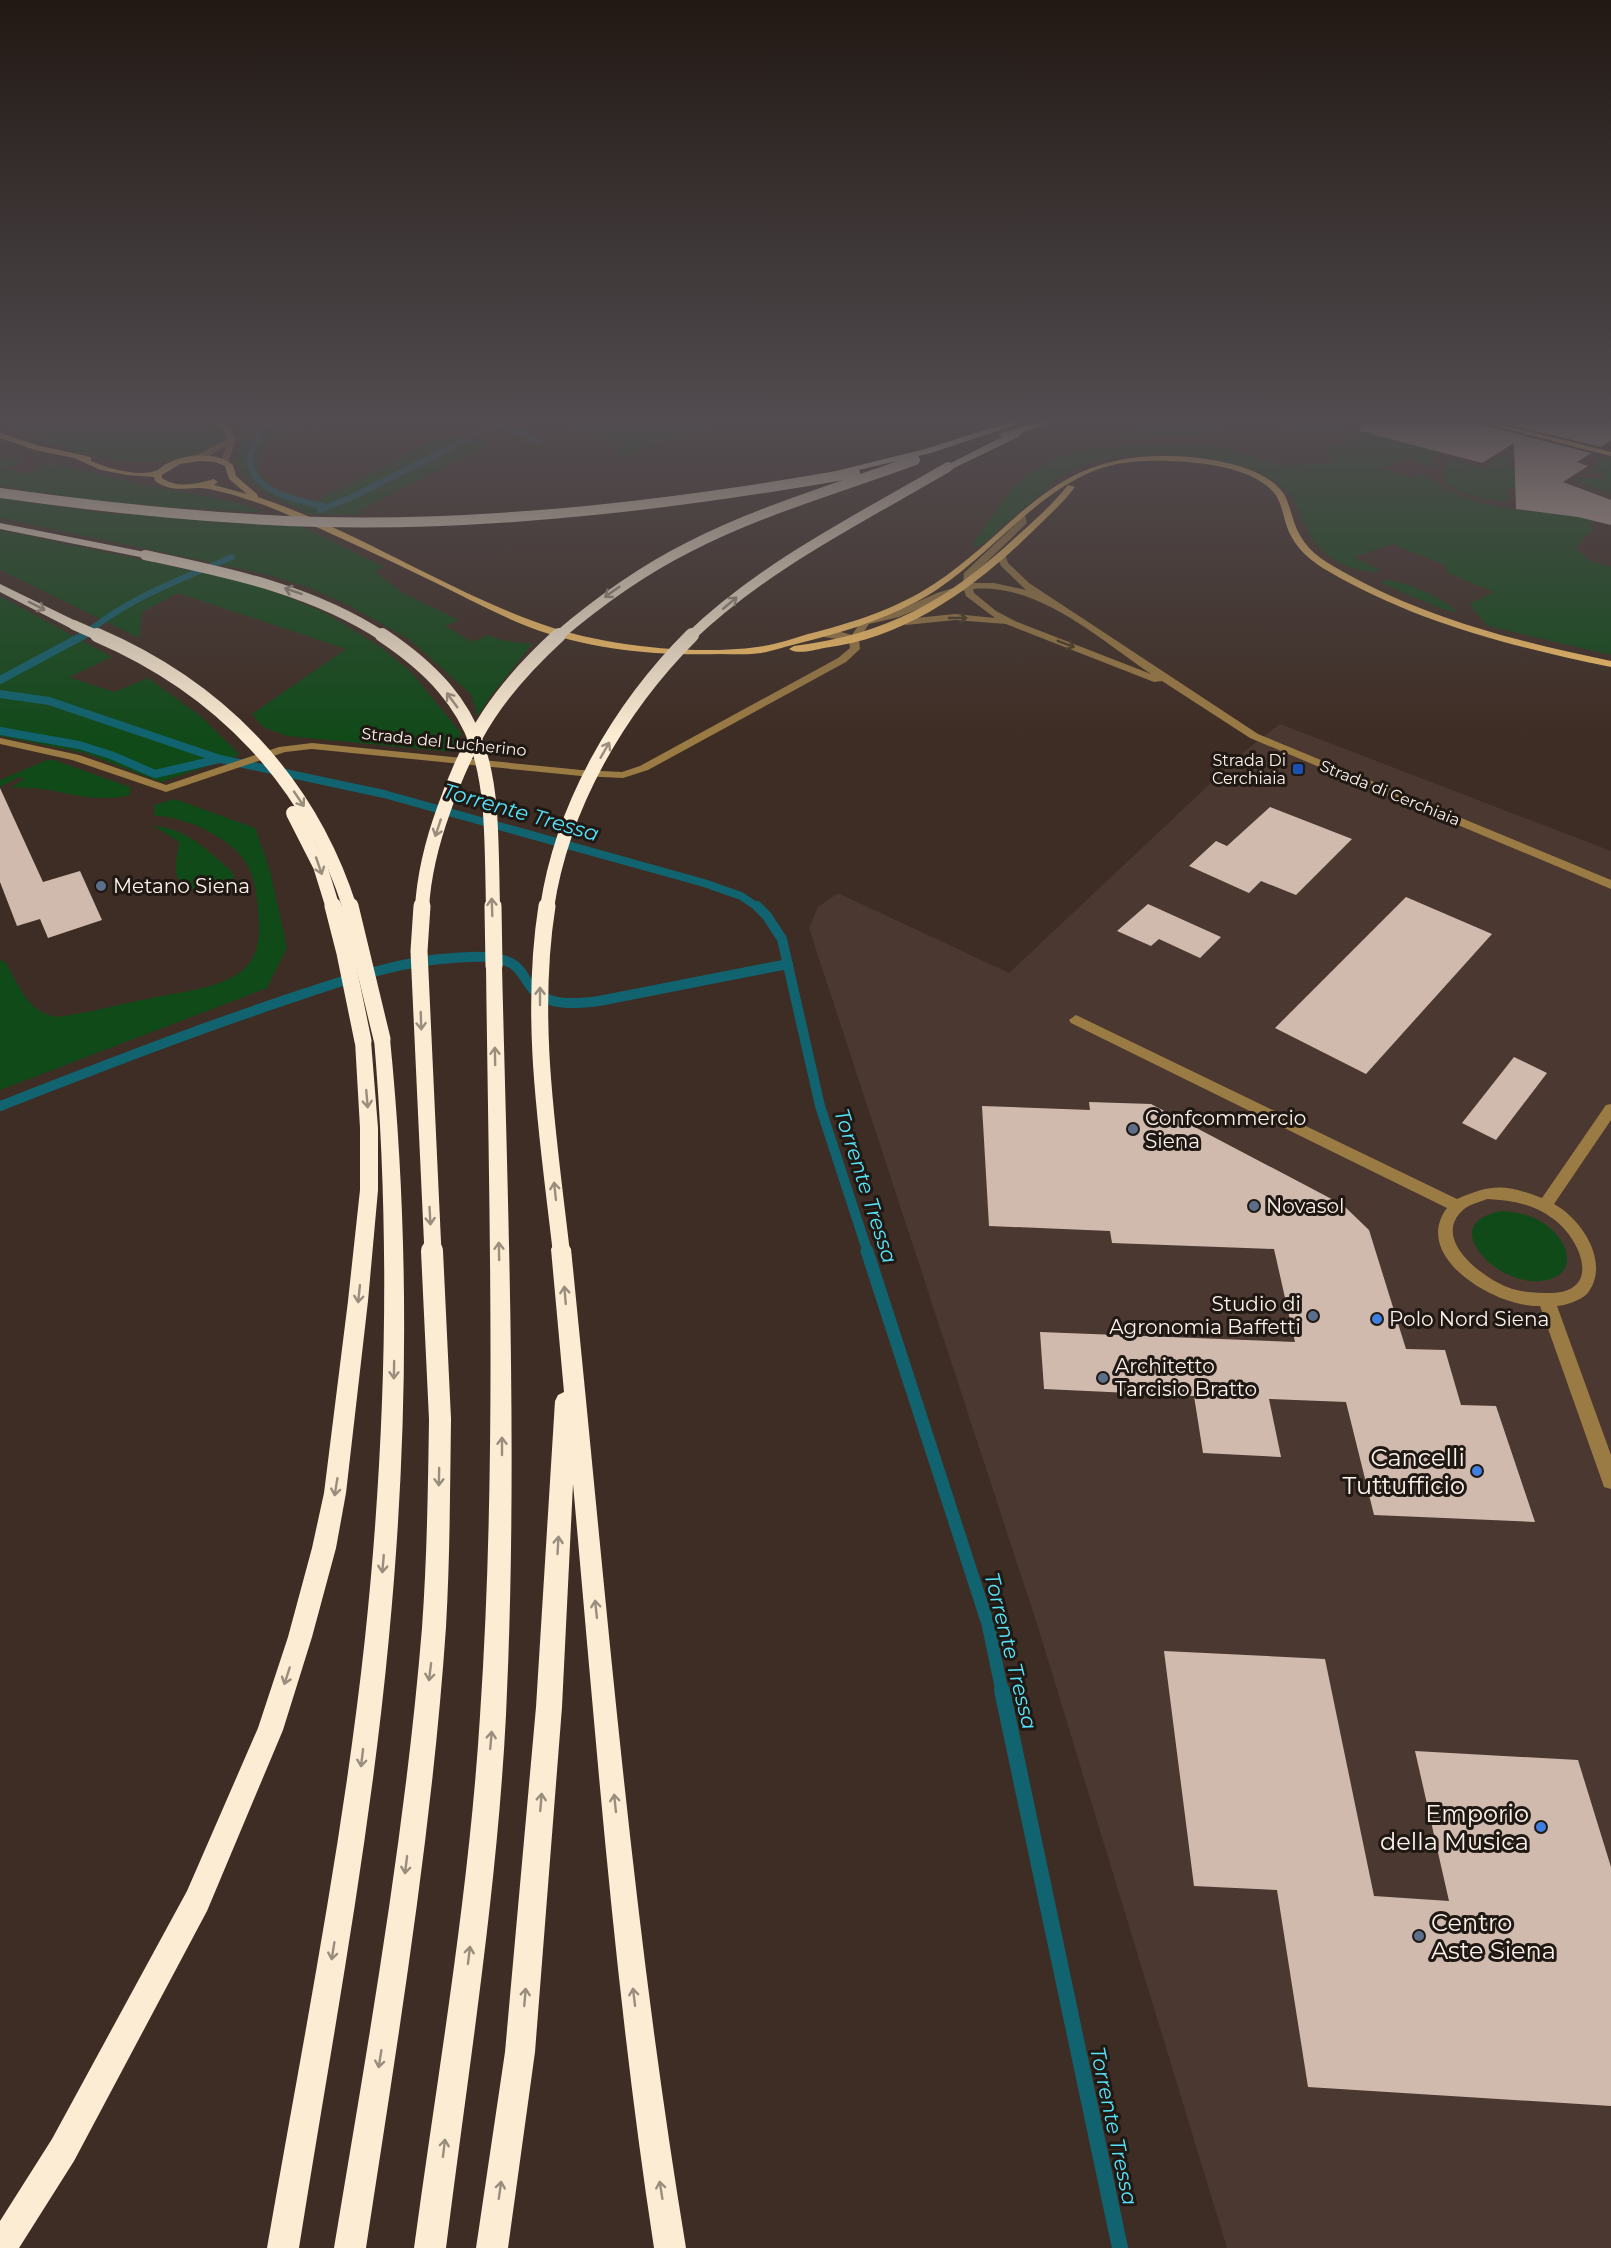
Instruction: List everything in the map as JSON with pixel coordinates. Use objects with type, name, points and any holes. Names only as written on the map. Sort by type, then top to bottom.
[{"type":"highway","points":[[10,528],[254,579],[311,598],[350,617],[395,645],[438,682],[471,728],[487,776],[490,796],[494,966],[502,1466],[493,1718],[480,1862],[430,2248]]},
{"type":"highway","points":[[350,2248],[390,1998],[431,1657],[439,1504],[440,1419],[419,951],[424,878],[450,792],[470,744],[495,706],[527,667],[566,628],[633,578],[730,528]]},
{"type":"highway","points":[[670,2248],[649,2116],[631,1971],[542,1070],[540,970],[548,894],[560,849],[579,797],[622,722],[643,691],[691,637],[738,596],[779,565],[843,528]]},
{"type":"highway","points":[[0,587],[74,625],[88,637],[138,664],[193,700],[253,757],[274,785],[304,830],[320,868],[372,1040],[390,1125],[395,1302],[389,1494],[377,1638],[358,1795],[283,2248]]},
{"type":"highway","points":[[1,2248],[63,2150],[197,1901],[270,1730],[300,1637],[324,1548],[335,1492],[369,1190],[372,1040]]},
{"type":"highway","points":[[492,2248],[520,2052],[549,1707],[569,1342]]},
{"type":"main road","points":[[322,528],[514,617],[551,631],[600,643],[645,650],[696,653],[804,648],[854,639],[906,622],[967,586],[1031,528]]},
{"type":"main road","points":[[755,651],[866,622],[899,608],[954,574],[1009,528]]},
{"type":"main road","points":[[1292,528],[1305,549],[1322,563],[1415,611],[1453,625],[1513,642],[1611,664]]},
{"type":"street","points":[[967,586],[967,575],[1018,528]]},
{"type":"street","name":"Strada di Cerchiaia","points":[[1002,556],[1004,564],[1016,578],[1236,726],[1271,744],[1611,885]]},
{"type":"street","name":"Strada di Cerchiaia","points":[[866,622],[894,618],[941,595],[967,586],[989,584],[1011,587],[1048,600]]},
{"type":"street","name":"Strada di Cerchiaia","points":[[967,586],[973,598],[1011,623],[1178,687]]},
{"type":"street","name":"Strada di Cerchiaia","points":[[906,622],[955,617],[1011,623]]},
{"type":"street","name":"Strada del Lucherino","points":[[0,741],[75,757],[166,789],[283,749],[306,746],[335,747],[581,773],[623,775],[644,768],[842,660],[855,648],[854,639],[866,622]]},
{"type":"street","points":[[822,634],[841,635],[854,639]]},
{"type":"street","points":[[1076,1020],[1455,1205]]},
{"type":"street","points":[[1545,1205],[1611,1110]]},
{"type":"street","points":[[1505,1193],[1545,1205],[1574,1226],[1585,1239],[1591,1253],[1594,1266],[1591,1278],[1582,1289],[1569,1298],[1547,1302],[1527,1301],[1503,1294],[1481,1283],[1462,1267],[1450,1250],[1444,1233],[1446,1217],[1455,1205],[1477,1195],[1505,1193]]},
{"type":"street","points":[[1547,1302],[1611,1481]]},
{"type":"shaded area","points":[[1280,724],[1611,851],[1611,2248],[1227,2248],[1038,1627],[809,928],[818,907],[838,893],[1009,973],[1246,750]]},
{"type":"green space","points":[[47,528],[306,528],[384,567],[375,572],[403,593],[459,620],[445,626],[473,642],[488,635],[501,640],[532,644],[489,698],[478,716],[471,694],[409,639],[348,605],[310,588],[266,574]]},
{"type":"green space","points":[[984,528],[1001,528],[980,546],[974,547],[973,543]]},
{"type":"green space","points":[[1306,528],[1593,528],[1575,548],[1589,560],[1611,567],[1611,655],[1488,626],[1469,604],[1494,592],[1448,573],[1445,565],[1392,544],[1354,557],[1379,569],[1379,572],[1354,569],[1343,565],[1325,553]]},
{"type":"green space","points":[[0,530],[237,580],[283,595],[326,613],[382,648],[411,672],[461,733],[452,752],[287,736],[263,727],[252,714],[346,649],[178,593],[142,612],[139,638],[0,570]]},
{"type":"green space","points":[[1385,580],[1424,591],[1458,613],[1440,608],[1381,583]]},
{"type":"green space","points":[[0,596],[112,657],[69,677],[114,692],[148,678],[199,715],[240,755],[161,782],[85,753],[0,736]]},
{"type":"green space","points":[[47,760],[54,760],[130,787],[130,795],[98,798],[41,789],[10,788],[24,779],[19,777],[0,787],[0,780]]},
{"type":"green space","points":[[175,799],[255,828],[270,871],[287,948],[267,988],[0,1090],[0,960],[5,962],[31,1004],[57,1017],[210,986],[233,977],[248,965],[258,944],[259,925],[255,888],[248,866],[232,847],[208,831],[180,820],[155,816],[154,805]]},
{"type":"green space","points":[[154,826],[176,831],[196,842],[232,872],[234,877],[231,882],[198,890],[183,886],[178,880],[176,871],[179,842]]},
{"type":"green space","points":[[1501,1211],[1530,1216],[1554,1231],[1561,1240],[1567,1258],[1566,1266],[1561,1273],[1539,1281],[1523,1280],[1506,1274],[1491,1264],[1473,1240],[1473,1228],[1482,1218]]},
{"type":"building","points":[[0,788],[43,882],[80,871],[102,920],[48,938],[40,919],[17,926],[0,882]]},
{"type":"building","points":[[1270,807],[1352,839],[1296,895],[1261,881],[1249,893],[1189,866],[1216,841],[1227,846]]},
{"type":"building","points":[[1406,897],[1492,934],[1366,1074],[1275,1028]]},
{"type":"building","points":[[1148,904],[1221,937],[1200,958],[1159,939],[1151,946],[1117,931]]},
{"type":"building","points":[[1514,1057],[1547,1073],[1496,1140],[1462,1123]]},
{"type":"building","points":[[1089,1102],[1151,1104],[1343,1205],[1369,1230],[1406,1349],[1445,1350],[1461,1405],[1496,1406],[1535,1522],[1374,1515],[1346,1402],[1269,1399],[1281,1457],[1203,1453],[1194,1396],[1044,1389],[1040,1332],[1295,1342],[1274,1249],[1112,1243],[1110,1231],[989,1226],[982,1106],[1090,1110]]},
{"type":"building","points":[[1164,1651],[1325,1659],[1374,1896],[1449,1901],[1415,1751],[1578,1760],[1611,1867],[1611,2106],[1308,2087],[1277,1890],[1194,1886]]},
{"type":"waterway","points":[[82,637],[135,601],[232,557]]},
{"type":"waterway","points":[[0,680],[84,635]]},
{"type":"waterway","name":"Torrente Tressa","points":[[0,694],[49,701],[220,759],[384,794],[704,883],[741,896],[759,908]]},
{"type":"waterway","points":[[0,731],[79,745],[111,755],[155,774],[219,759]]},
{"type":"waterway","name":"Torrente Tressa","points":[[759,908],[782,939],[788,964]]},
{"type":"waterway","points":[[0,1106],[257,1010],[352,978],[413,963],[467,957],[497,958],[520,970],[537,993],[562,1003],[599,1001],[788,964]]},
{"type":"waterway","name":"Torrente Tressa","points":[[788,964],[820,1106],[868,1253]]},
{"type":"waterway","name":"Torrente Tressa","points":[[867,1251],[988,1624],[1002,1691]]},
{"type":"waterway","name":"Torrente Tressa","points":[[1002,1690],[1120,2248]]},
{"type":"place","name":"Strada Di Cerchiaia","points":[[1298,769]]},
{"type":"place","name":"Metano Siena","points":[[101,886]]},
{"type":"place","name":"Confcommercio Siena","points":[[1133,1129]]},
{"type":"place","name":"Novasol","points":[[1254,1206]]},
{"type":"place","name":"Studio di Agronomia Baffetti","points":[[1313,1316]]},
{"type":"place","name":"Polo Nord Siena","points":[[1377,1319]]},
{"type":"place","name":"Architetto Tarcisio Bratto","points":[[1103,1378]]},
{"type":"place","name":"Cancelli Tuttufficio","points":[[1477,1471]]},
{"type":"place","name":"Emporio della Musica","points":[[1541,1827]]},
{"type":"place","name":"Centro Aste Siena","points":[[1419,1936]]}]
